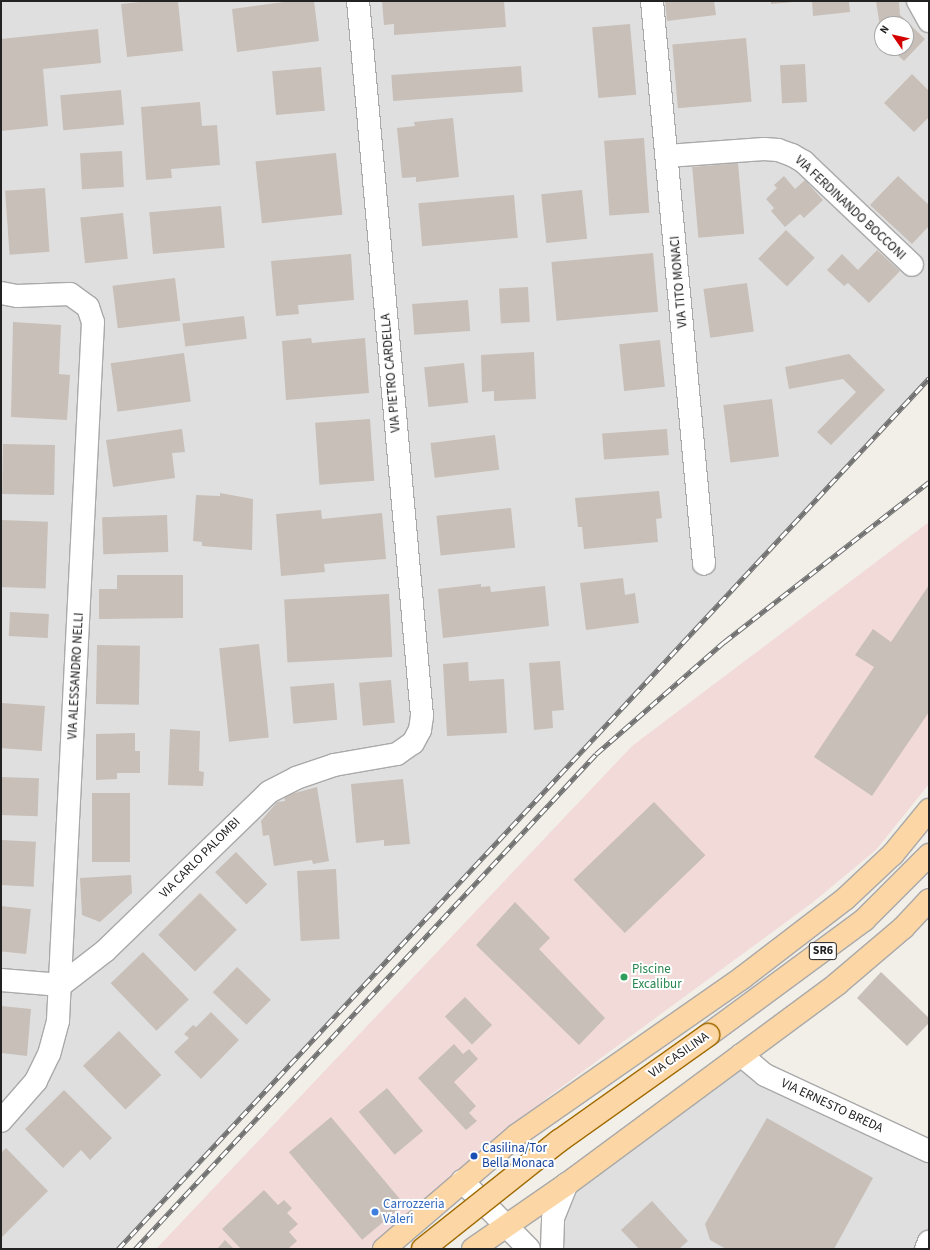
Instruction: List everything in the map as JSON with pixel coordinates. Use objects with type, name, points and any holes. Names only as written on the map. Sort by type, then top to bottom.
[{"type":"main road","points":[[384,1249],[517,1135],[742,978],[845,899],[892,854],[929,810]]},
{"type":"main road","name":"VIA CASILINA","points":[[423,1249],[559,1141],[834,943],[877,908],[929,855]]},
{"type":"main road","points":[[473,1249],[505,1225],[567,1184],[872,956],[929,900]]},
{"type":"street","name":"VIA PIETRO CARDELLA","points":[[358,1],[422,716],[420,730],[413,743]]},
{"type":"street","name":"VIA TITO MONACI","points":[[652,1],[704,564]]},
{"type":"street","points":[[918,1],[929,21]]},
{"type":"street","name":"VIA FERDINANDO BOCCONI","points":[[667,156],[770,149],[792,154],[804,162],[912,265]]},
{"type":"street","name":"VIA ALESSANDRO NELLI","points":[[1,293],[17,296],[70,294],[83,302],[92,311],[93,317],[61,985],[57,1025],[49,1054],[32,1087],[1,1121]]},
{"type":"street","name":"VIA CARLO PALOMBI","points":[[61,985],[117,940],[269,792],[296,778],[327,767],[397,754],[413,743]]},
{"type":"street","points":[[1,980],[61,985]]},
{"type":"street","name":"VIA ERNESTO BREDA","points":[[741,1055],[765,1075],[929,1151]]},
{"type":"street","points":[[462,1181],[528,1249]]},
{"type":"street","points":[[552,1249],[553,1218],[567,1184]]},
{"type":"street","points":[[926,1249],[929,1242]]},
{"type":"shaded area","points":[[1,1],[929,1],[929,376],[487,855],[118,1249],[1,1249]]},
{"type":"shaded area","points":[[929,522],[929,784],[876,850],[812,903],[548,1097],[379,1249],[156,1249],[632,746]]},
{"type":"shaded area","points":[[741,1055],[929,1151],[929,1249],[540,1249],[567,1184]]},
{"type":"building","points":[[149,1],[178,1],[183,51],[127,57],[121,4]]},
{"type":"building","points":[[291,1],[314,1],[319,41],[237,52],[232,9]]},
{"type":"building","points":[[382,1],[504,1],[506,27],[394,35],[394,24],[384,25]]},
{"type":"building","points":[[665,1],[714,1],[716,15],[667,21]]},
{"type":"building","points":[[771,1],[794,1],[794,2],[771,4]]},
{"type":"building","points":[[812,1],[849,1],[850,12],[813,16]]},
{"type":"building","points":[[876,1],[899,1],[901,16],[878,16]]},
{"type":"building","points":[[630,24],[636,95],[598,98],[592,27]]},
{"type":"building","points":[[914,28],[925,39],[914,51]]},
{"type":"building","points":[[98,29],[101,63],[43,69],[48,126],[1,131],[1,39]]},
{"type":"building","points":[[746,38],[752,102],[678,108],[672,44]]},
{"type":"building","points":[[899,56],[909,56],[904,61]]},
{"type":"building","points":[[805,64],[807,102],[782,103],[780,65]]},
{"type":"building","points":[[521,66],[523,92],[393,101],[391,75]]},
{"type":"building","points":[[321,67],[325,111],[276,115],[272,71]]},
{"type":"building","points":[[912,74],[929,91],[929,117],[914,132],[884,103]]},
{"type":"building","points":[[121,90],[124,125],[63,130],[60,95]]},
{"type":"building","points":[[200,102],[202,126],[217,125],[220,165],[171,169],[172,178],[146,180],[141,107]]},
{"type":"building","points":[[453,118],[459,177],[416,182],[416,177],[402,178],[397,128],[415,126],[414,122]]},
{"type":"building","points":[[644,138],[649,213],[609,216],[604,141]]},
{"type":"building","points":[[122,151],[124,187],[82,189],[80,153]]},
{"type":"building","points":[[336,153],[342,215],[262,223],[255,161]]},
{"type":"building","points":[[738,163],[744,234],[698,238],[692,167]]},
{"type":"building","points":[[784,176],[795,189],[805,180],[823,200],[804,218],[800,214],[785,227],[771,211],[774,208],[766,199],[777,188],[774,185]]},
{"type":"building","points":[[898,176],[929,205],[929,226],[912,244],[870,205]]},
{"type":"building","points":[[45,188],[49,252],[10,255],[5,191]]},
{"type":"building","points":[[582,190],[587,239],[546,243],[541,194]]},
{"type":"building","points":[[514,195],[518,238],[422,246],[418,203]]},
{"type":"building","points":[[221,206],[225,248],[153,254],[149,212]]},
{"type":"building","points":[[123,213],[128,259],[85,263],[80,217]]},
{"type":"building","points":[[786,230],[815,258],[787,287],[758,259]]},
{"type":"building","points":[[877,250],[900,271],[869,303],[848,283],[844,286],[827,270],[842,254],[858,270]]},
{"type":"building","points":[[653,253],[658,312],[557,321],[551,262]]},
{"type":"building","points":[[351,254],[354,300],[298,305],[299,314],[276,316],[271,261]]},
{"type":"building","points":[[175,278],[180,321],[118,328],[112,286]]},
{"type":"building","points":[[747,283],[754,332],[710,338],[703,289]]},
{"type":"building","points":[[528,287],[530,322],[501,323],[499,289]]},
{"type":"building","points":[[468,300],[470,331],[414,335],[412,304]]},
{"type":"building","points":[[244,316],[247,339],[185,346],[182,324]]},
{"type":"building","points":[[13,322],[61,325],[59,374],[70,375],[67,420],[11,417]]},
{"type":"building","points":[[311,338],[312,343],[365,338],[369,393],[286,400],[282,341]]},
{"type":"building","points":[[660,340],[665,387],[624,391],[619,344]]},
{"type":"building","points":[[534,352],[536,399],[494,401],[494,391],[482,392],[481,355]]},
{"type":"building","points":[[184,353],[191,402],[118,412],[111,363]]},
{"type":"building","points":[[849,354],[885,390],[831,445],[817,432],[856,392],[843,379],[789,389],[785,367]]},
{"type":"building","points":[[464,363],[468,403],[428,407],[424,367]]},
{"type":"building","points":[[772,399],[779,457],[730,463],[723,405]]},
{"type":"building","points":[[370,419],[374,481],[319,485],[315,423]]},
{"type":"building","points":[[182,429],[185,452],[172,453],[175,478],[113,487],[106,440]]},
{"type":"building","points":[[667,429],[669,455],[604,459],[602,434]]},
{"type":"building","points":[[495,435],[499,470],[435,478],[430,443]]},
{"type":"building","points":[[3,444],[55,445],[54,495],[2,494]]},
{"type":"building","points":[[659,491],[662,518],[656,519],[658,542],[584,549],[582,527],[578,527],[575,498]]},
{"type":"building","points":[[220,493],[253,499],[252,550],[202,546],[202,542],[193,541],[196,495],[220,496]]},
{"type":"building","points":[[511,508],[515,548],[441,556],[436,516]]},
{"type":"building","points":[[321,510],[322,519],[382,513],[386,559],[324,564],[325,572],[281,576],[276,514]]},
{"type":"building","points":[[167,515],[168,552],[103,554],[102,517]]},
{"type":"building","points":[[1,520],[48,522],[46,589],[1,587]]},
{"type":"building","points":[[117,575],[183,575],[183,618],[99,619],[99,589],[117,589]]},
{"type":"building","points":[[623,578],[625,595],[635,593],[639,623],[586,630],[580,583]]},
{"type":"building","points":[[481,584],[481,587],[490,586],[491,592],[545,586],[549,626],[443,638],[438,589]]},
{"type":"building","points":[[929,585],[929,712],[872,796],[814,757],[874,667],[855,655],[873,629],[891,642]]},
{"type":"building","points":[[389,594],[392,657],[287,662],[284,599]]},
{"type":"building","points":[[10,612],[49,614],[48,638],[9,636]]},
{"type":"building","points":[[259,644],[269,737],[229,742],[219,648]]},
{"type":"building","points":[[97,645],[140,646],[139,705],[96,704]]},
{"type":"building","points":[[560,661],[564,710],[552,711],[553,728],[534,730],[529,663]]},
{"type":"building","points":[[468,662],[469,681],[504,679],[507,733],[447,736],[443,664]]},
{"type":"building","points":[[391,680],[395,723],[363,726],[359,683]]},
{"type":"building","points":[[334,683],[337,720],[293,724],[290,687]]},
{"type":"building","points":[[1,703],[45,706],[42,751],[1,748]]},
{"type":"building","points":[[170,729],[200,731],[199,771],[204,772],[203,786],[168,785]]},
{"type":"building","points":[[135,733],[135,751],[140,751],[140,773],[117,773],[117,779],[96,780],[96,734]]},
{"type":"building","points":[[1,777],[39,778],[38,816],[1,815]]},
{"type":"building","points":[[403,779],[410,844],[384,846],[384,840],[356,843],[351,784]]},
{"type":"building","points":[[317,787],[329,861],[313,864],[312,860],[274,866],[269,835],[263,836],[261,821],[277,802],[285,801],[284,796]]},
{"type":"building","points":[[92,793],[130,793],[130,862],[92,862]]},
{"type":"building","points":[[654,802],[705,855],[625,933],[573,880]]},
{"type":"building","points":[[1,840],[36,842],[34,887],[1,885]]},
{"type":"building","points":[[236,852],[267,884],[246,905],[215,872]]},
{"type":"building","points":[[336,869],[340,939],[301,941],[297,871]]},
{"type":"building","points":[[131,875],[132,893],[100,922],[82,915],[80,878]]},
{"type":"building","points":[[200,893],[237,930],[195,971],[158,935]]},
{"type":"building","points":[[515,902],[550,938],[539,949],[605,1018],[579,1045],[476,945]]},
{"type":"building","points":[[1,906],[31,909],[26,954],[1,951]]},
{"type":"building","points":[[143,952],[189,999],[156,1031],[111,983]]},
{"type":"building","points":[[237,967],[271,1000],[246,1025],[213,992]]},
{"type":"building","points":[[881,972],[929,1018],[929,1023],[907,1046],[857,998]]},
{"type":"building","points":[[465,997],[492,1025],[472,1045],[445,1016]]},
{"type":"building","points":[[1,1006],[31,1009],[27,1056],[1,1053]]},
{"type":"building","points":[[211,1012],[239,1040],[201,1079],[174,1052],[189,1038],[184,1034],[193,1025],[196,1027]]},
{"type":"building","points":[[119,1031],[161,1075],[125,1110],[83,1066]]},
{"type":"building","points":[[454,1044],[463,1054],[469,1049],[478,1059],[454,1082],[476,1106],[469,1113],[477,1121],[466,1130],[418,1078]]},
{"type":"building","points":[[387,1088],[423,1131],[395,1155],[359,1112]]},
{"type":"building","points":[[64,1090],[112,1138],[90,1160],[81,1150],[63,1168],[25,1129]]},
{"type":"building","points":[[331,1117],[404,1204],[362,1240],[289,1152]]},
{"type":"building","points":[[767,1118],[873,1178],[834,1249],[726,1249],[710,1240],[705,1224]]},
{"type":"building","points":[[6,1148],[48,1191],[2,1237],[1,1153]]},
{"type":"building","points":[[264,1190],[278,1205],[284,1200],[292,1208],[287,1213],[298,1224],[289,1232],[297,1241],[288,1249],[241,1249],[222,1229]]},
{"type":"building","points":[[652,1201],[688,1241],[679,1249],[639,1249],[621,1230]]},
{"type":"building","points":[[225,1240],[234,1249],[217,1249]]},
{"type":"railway","points":[[118,1249],[929,378]]},
{"type":"railway","points":[[135,1249],[596,754],[724,642],[929,482]]},
{"type":"place","name":"Piscine Excalibur","points":[[624,977]]},
{"type":"place","name":"Casilina/Tor Bella Monaca","points":[[474,1156]]},
{"type":"place","name":"Carrozzeria Valeri","points":[[375,1212]]}]
